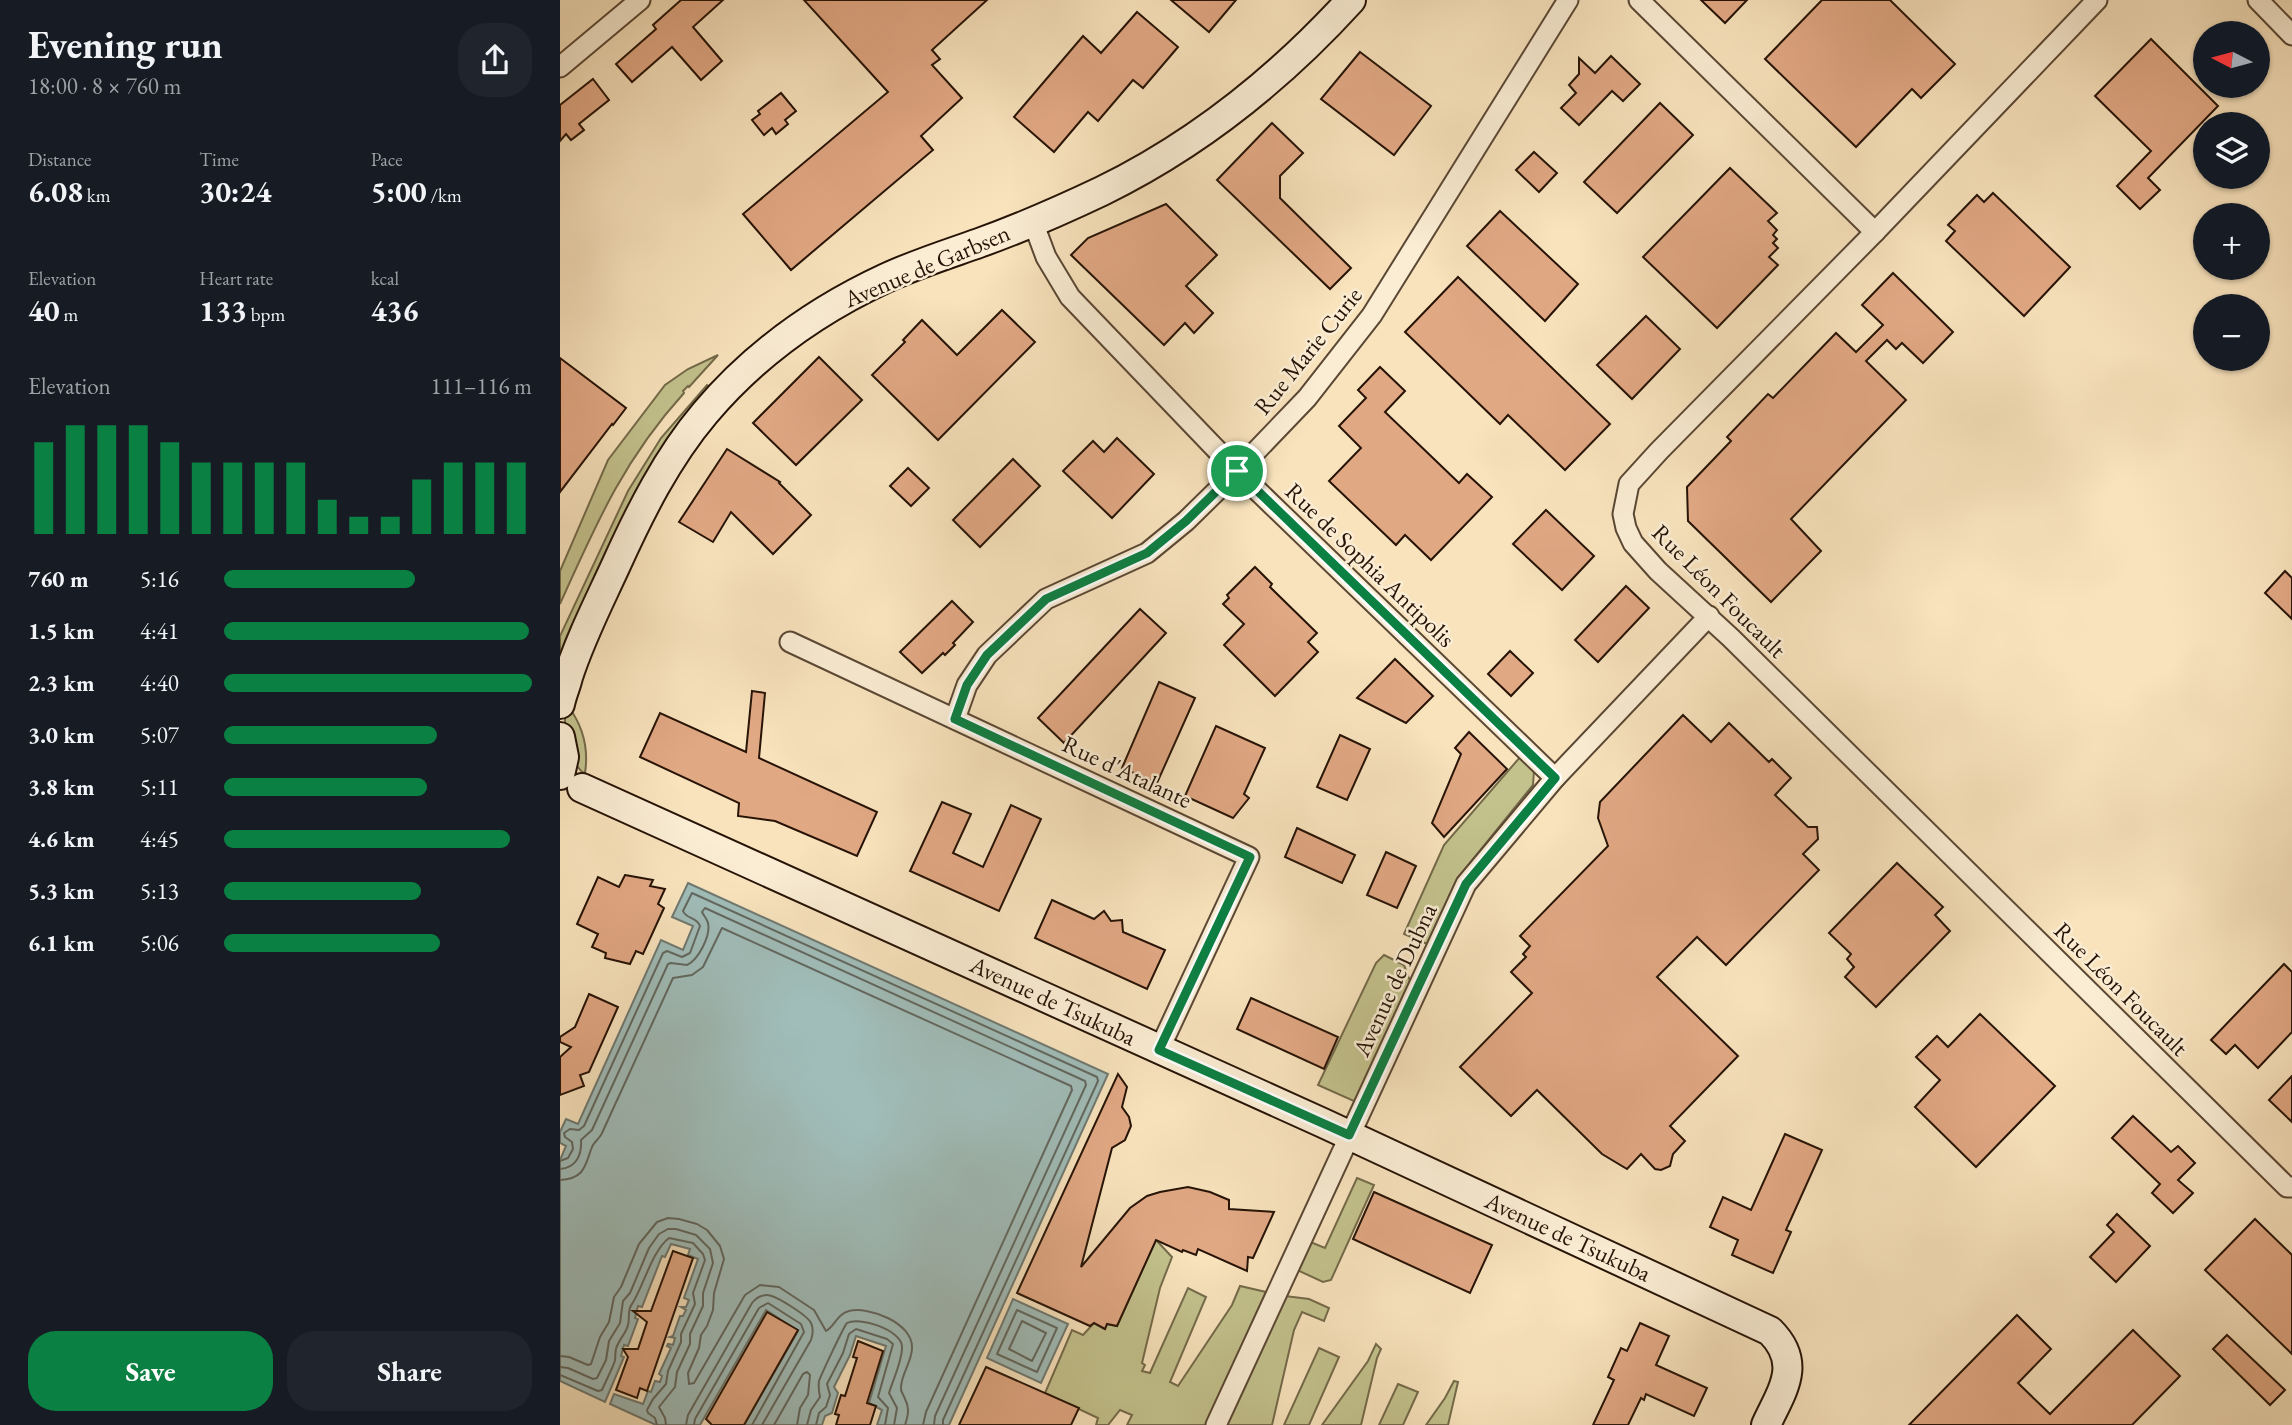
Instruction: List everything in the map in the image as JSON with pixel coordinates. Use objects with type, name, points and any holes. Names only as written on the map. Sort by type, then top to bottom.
[{"type":"street","points":[[560,67],[640,0]]},
{"type":"street","name":"Avenue de Garbsen","points":[[560,704],[567,666],[635,523],[676,452],[705,412],[776,344],[843,299],[917,265],[1033,222],[1102,191],[1175,152],[1226,117],[1276,76],[1323,31],[1350,0]]},
{"type":"street","name":"Rue Marie Curie","points":[[955,719],[967,685],[987,655],[1046,599],[1147,553],[1186,521],[1307,398],[1372,315],[1568,0]]},
{"type":"street","points":[[1639,0],[1875,232]]},
{"type":"street","name":"Rue Léon Foucault","points":[[2097,0],[1875,232],[1659,451],[1629,485],[1623,513],[1633,543],[1658,571],[1709,616],[2287,1186],[2292,1187]]},
{"type":"street","points":[[2258,0],[2292,35]]},
{"type":"street","name":"Rue de Sophia Antipolis","points":[[1033,222],[1046,257],[1070,298],[1237,471],[1555,778]]},
{"type":"street","name":"Avenue de Dubna","points":[[1216,1425],[1466,884],[1555,778],[1709,616]]},
{"type":"street","name":"Rue d'Atalante","points":[[790,642],[1250,857],[1159,1050]]},
{"type":"street","name":"Avenue de Tsukuba","points":[[565,770],[1159,1050],[1349,1135],[1770,1331],[1785,1349],[1789,1368],[1787,1379],[1766,1425]]},
{"type":"shaded area","points":[[718,355],[683,391],[628,468],[599,519],[560,604],[560,571],[608,460],[665,385],[688,369]]},
{"type":"shaded area","points":[[707,385],[713,389],[676,431],[651,465],[560,664],[560,636],[628,491],[661,438]]},
{"type":"shaded area","points":[[568,706],[584,737],[585,773],[576,765],[565,722]]},
{"type":"shaded area","points":[[1521,756],[1534,771],[1533,785],[1457,879],[1427,944],[1404,934],[1444,845]]},
{"type":"shaded area","points":[[1384,955],[1404,965],[1410,981],[1356,1102],[1318,1085],[1376,963]]},
{"type":"shaded area","points":[[1357,1178],[1374,1185],[1331,1280],[1323,1282],[1295,1269],[1308,1241],[1325,1248]]},
{"type":"shaded area","points":[[1156,1240],[1172,1257],[1160,1288],[1142,1371],[1150,1373],[1188,1288],[1206,1297],[1170,1382],[1178,1386],[1232,1305],[1240,1286],[1266,1292],[1206,1425],[1127,1425],[1132,1415],[1120,1410],[1108,1425],[1096,1425],[1098,1418],[1045,1393],[1072,1330],[1083,1335],[1094,1323],[1105,1329],[1107,1324],[1117,1326]]},
{"type":"shaded area","points":[[1285,1296],[1309,1299],[1329,1308],[1324,1321],[1302,1312],[1294,1330],[1272,1425],[1225,1425]]},
{"type":"shaded area","points":[[1376,1344],[1381,1349],[1361,1425],[1322,1425],[1368,1361]]},
{"type":"shaded area","points":[[1319,1348],[1339,1357],[1309,1425],[1284,1425]]},
{"type":"shaded area","points":[[1454,1381],[1458,1382],[1448,1425],[1426,1425],[1445,1398]]},
{"type":"shaded area","points":[[1398,1384],[1418,1392],[1403,1425],[1379,1425]]},
{"type":"water","points":[[688,883],[1108,1074],[949,1425],[877,1425],[882,1410],[869,1403],[886,1346],[856,1336],[834,1387],[838,1393],[832,1413],[825,1416],[822,1425],[744,1425],[798,1331],[766,1310],[700,1425],[656,1425],[610,1404],[614,1394],[643,1404],[655,1381],[660,1382],[662,1376],[659,1374],[671,1348],[667,1346],[673,1345],[675,1338],[670,1337],[673,1336],[680,1316],[683,1316],[686,1310],[681,1307],[686,1307],[689,1300],[684,1298],[698,1259],[688,1255],[690,1249],[671,1244],[665,1257],[662,1256],[642,1307],[638,1306],[635,1318],[638,1319],[628,1346],[624,1345],[621,1356],[624,1357],[605,1402],[560,1381],[560,1160],[566,1146],[560,1143],[560,1132],[566,1119],[578,1124],[661,940],[683,950],[693,926],[672,917]]},
{"type":"water","points":[[1013,1299],[1068,1324],[1041,1383],[987,1358]]},
{"type":"building","points":[[681,0],[723,0],[693,27],[722,61],[701,80],[672,47],[632,82],[616,64],[656,29],[653,25]]},
{"type":"building","points":[[804,0],[987,0],[932,50],[940,59],[932,65],[962,98],[921,136],[933,150],[791,270],[743,214],[888,92]]},
{"type":"building","points":[[1171,0],[1236,0],[1209,32]]},
{"type":"building","points":[[1701,0],[1747,0],[1725,23]]},
{"type":"building","points":[[1822,0],[1890,0],[1955,64],[1921,98],[1912,89],[1856,147],[1765,59]]},
{"type":"building","points":[[1137,12],[1178,47],[1143,88],[1133,80],[1098,121],[1088,112],[1054,152],[1014,117],[1083,36],[1101,53]]},
{"type":"building","points":[[2151,39],[2193,81],[2193,98],[2210,98],[2218,106],[2212,112],[2193,112],[2193,132],[2148,178],[2160,190],[2140,209],[2117,186],[2151,151],[2095,96]]},
{"type":"building","points":[[1360,52],[1431,106],[1394,155],[1321,99]]},
{"type":"building","points":[[1611,56],[1640,84],[1623,101],[1612,91],[1579,125],[1561,108],[1576,93],[1569,85],[1579,74],[1579,58],[1595,73]]},
{"type":"building","points":[[593,79],[609,100],[579,124],[584,130],[571,140],[566,134],[560,141],[560,105]]},
{"type":"building","points":[[781,93],[796,111],[785,120],[788,124],[776,134],[772,128],[764,135],[752,120],[760,114],[758,111]]},
{"type":"building","points":[[1660,103],[1693,135],[1617,213],[1584,182]]},
{"type":"building","points":[[1272,123],[1303,153],[1280,176],[1280,198],[1351,268],[1330,289],[1217,180]]},
{"type":"building","points":[[1534,152],[1557,173],[1539,192],[1516,170]]},
{"type":"building","points":[[1730,168],[1777,213],[1768,221],[1777,230],[1773,235],[1777,239],[1773,243],[1778,248],[1769,257],[1778,265],[1717,328],[1643,257]]},
{"type":"building","points":[[1993,193],[2070,267],[2024,316],[1946,241],[1955,231],[1948,225],[1977,195],[1984,202]]},
{"type":"building","points":[[1166,204],[1217,255],[1186,286],[1213,313],[1194,333],[1185,323],[1164,345],[1071,255],[1088,238]]},
{"type":"building","points":[[1500,211],[1578,284],[1545,321],[1467,246]]},
{"type":"building","points":[[1893,273],[1953,332],[1923,363],[1902,343],[1896,349],[1887,340],[1866,361],[1906,400],[1791,519],[1821,551],[1771,602],[1688,521],[1687,487],[1731,441],[1727,437],[1768,394],[1773,398],[1836,333],[1856,352],[1883,325],[1862,305]]},
{"type":"building","points":[[1458,277],[1610,424],[1565,470],[1508,415],[1500,424],[1405,332]]},
{"type":"building","points":[[1002,310],[1035,342],[938,440],[872,375],[905,342],[903,340],[922,320],[957,355]]},
{"type":"building","points":[[1646,316],[1680,349],[1632,399],[1597,365]]},
{"type":"building","points":[[819,357],[862,400],[796,465],[753,423]]},
{"type":"building","points":[[560,358],[626,408],[560,492]]},
{"type":"building","points":[[1380,367],[1405,391],[1385,412],[1459,483],[1467,474],[1492,497],[1431,560],[1405,535],[1396,545],[1329,481],[1361,448],[1339,426],[1366,398],[1358,390]]},
{"type":"building","points":[[1117,438],[1154,474],[1112,518],[1063,471],[1093,441],[1104,452]]},
{"type":"building","points":[[727,449],[780,482],[811,515],[773,554],[731,512],[713,542],[679,522]]},
{"type":"building","points":[[1013,459],[1040,486],[980,547],[953,520]]},
{"type":"building","points":[[908,468],[929,488],[911,506],[890,486]]},
{"type":"building","points":[[1546,510],[1594,556],[1562,590],[1513,544]]},
{"type":"building","points":[[1255,567],[1272,584],[1270,587],[1317,633],[1308,642],[1318,652],[1275,696],[1224,645],[1244,624],[1223,604],[1229,598],[1227,595]]},
{"type":"building","points":[[2285,571],[2292,578],[2292,619],[2265,593]]},
{"type":"building","points":[[1626,586],[1649,608],[1598,662],[1575,640]]},
{"type":"building","points":[[952,601],[973,622],[945,655],[943,653],[922,673],[900,652]]},
{"type":"building","points":[[1140,609],[1166,633],[1064,743],[1038,718]]},
{"type":"building","points":[[1510,651],[1533,673],[1511,696],[1488,674]]},
{"type":"building","points":[[1395,659],[1433,696],[1406,723],[1357,698]]},
{"type":"building","points":[[1159,682],[1195,698],[1157,783],[1122,768]]},
{"type":"building","points":[[752,691],[765,693],[759,758],[877,812],[857,856],[775,821],[738,816],[739,803],[640,757],[660,713],[746,752]]},
{"type":"building","points":[[1683,715],[1711,742],[1729,723],[1769,762],[1772,759],[1791,778],[1775,795],[1808,827],[1817,827],[1818,839],[1803,854],[1819,870],[1726,965],[1697,937],[1657,977],[1738,1056],[1670,1126],[1685,1141],[1673,1154],[1670,1166],[1661,1170],[1655,1169],[1641,1154],[1627,1169],[1602,1154],[1537,1090],[1511,1116],[1460,1067],[1532,993],[1511,972],[1526,957],[1523,954],[1530,946],[1520,936],[1608,846],[1598,818],[1600,802]]},
{"type":"building","points":[[1216,726],[1265,748],[1244,794],[1249,798],[1233,818],[1185,796]]},
{"type":"building","points":[[1469,732],[1507,769],[1444,837],[1432,823],[1461,754],[1455,748]]},
{"type":"building","points":[[1340,735],[1370,749],[1347,800],[1317,787]]},
{"type":"building","points":[[942,802],[971,814],[953,853],[983,867],[1011,805],[1041,819],[999,911],[910,871]]},
{"type":"building","points":[[1297,828],[1355,855],[1342,883],[1285,857]]},
{"type":"building","points":[[1386,852],[1416,866],[1397,908],[1367,895]]},
{"type":"building","points":[[1897,863],[1943,907],[1935,915],[1950,931],[1876,1007],[1845,977],[1854,967],[1847,959],[1851,954],[1829,933]]},
{"type":"building","points":[[625,875],[653,880],[650,886],[665,889],[658,904],[664,908],[643,954],[636,951],[630,964],[605,958],[606,953],[592,947],[598,934],[577,924],[598,877],[619,887]]},
{"type":"building","points":[[1052,900],[1094,919],[1104,911],[1111,921],[1122,920],[1123,932],[1165,950],[1147,989],[1035,938]]},
{"type":"building","points":[[2284,964],[2292,972],[2292,1032],[2258,1068],[2235,1045],[2226,1054],[2211,1040]]},
{"type":"building","points":[[589,994],[618,1007],[589,1072],[580,1075],[584,1086],[560,1095],[560,1057],[571,1047],[560,1042],[560,1037],[575,1027]]},
{"type":"building","points":[[1251,998],[1338,1037],[1324,1069],[1237,1029]]},
{"type":"building","points":[[1980,1014],[2055,1086],[1976,1167],[1915,1107],[1940,1080],[1916,1057],[1937,1036],[1948,1047]]},
{"type":"building","points":[[1118,1074],[1127,1087],[1122,1107],[1131,1126],[1125,1140],[1112,1148],[1081,1267],[1130,1208],[1147,1196],[1160,1192],[1188,1187],[1229,1200],[1229,1209],[1274,1212],[1253,1258],[1248,1257],[1247,1271],[1198,1249],[1196,1255],[1183,1250],[1182,1252],[1156,1240],[1117,1326],[1107,1324],[1105,1329],[1094,1323],[1090,1326],[1017,1293]]},
{"type":"building","points":[[2292,1076],[2292,1122],[2269,1100]]},
{"type":"building","points":[[2133,1116],[2171,1152],[2178,1146],[2195,1163],[2178,1180],[2193,1193],[2173,1213],[2152,1193],[2160,1184],[2112,1138]]},
{"type":"building","points":[[1785,1134],[1822,1150],[1786,1230],[1791,1232],[1773,1273],[1732,1255],[1738,1240],[1710,1227],[1723,1197],[1751,1210]]},
{"type":"building","points":[[1374,1192],[1492,1245],[1470,1293],[1353,1239]]},
{"type":"building","points":[[2117,1214],[2150,1246],[2116,1282],[2090,1257],[2114,1232],[2107,1225]]},
{"type":"building","points":[[2255,1219],[2292,1255],[2292,1354],[2205,1270]]},
{"type":"building","points":[[673,1251],[693,1258],[647,1391],[640,1388],[637,1398],[616,1390],[628,1357],[623,1349],[638,1349],[647,1322],[633,1311],[651,1311]]},
{"type":"building","points":[[767,1312],[798,1330],[744,1425],[712,1425],[706,1419]]},
{"type":"building","points":[[2017,1315],[2051,1349],[2018,1383],[2050,1414],[2133,1330],[2180,1376],[2132,1425],[1909,1425]]},
{"type":"building","points":[[1640,1323],[1669,1336],[1656,1365],[1707,1388],[1694,1416],[1646,1394],[1644,1400],[1641,1398],[1628,1425],[1593,1425],[1614,1380],[1608,1377],[1621,1348],[1627,1351]]},
{"type":"building","points":[[2227,1335],[2285,1390],[2270,1405],[2213,1349]]},
{"type":"building","points":[[858,1341],[883,1351],[867,1403],[876,1406],[870,1425],[836,1425],[839,1415],[835,1414],[841,1395],[845,1396],[857,1358],[853,1357]]},
{"type":"building","points":[[986,1367],[1079,1408],[1071,1425],[959,1425]]},
{"type":"route","points":[[1237,471],[1555,778],[1466,884],[1349,1135],[1159,1050],[1250,857],[955,719],[967,685],[987,655],[1046,599],[1147,553],[1186,521],[1237,471]]}]
